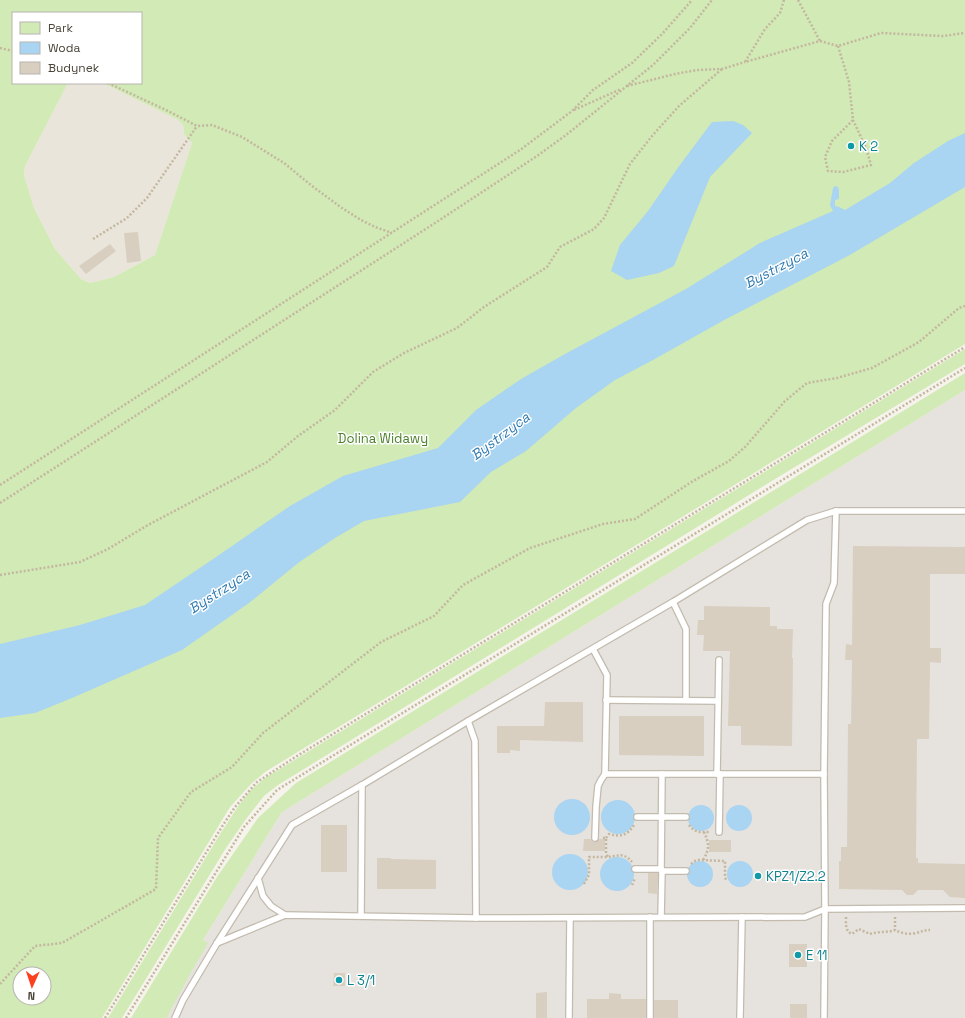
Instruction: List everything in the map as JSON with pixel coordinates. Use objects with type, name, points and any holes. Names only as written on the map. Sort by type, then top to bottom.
[{"type":"lane","points":[[824,1018],[826,604],[834,583],[836,511]]},
{"type":"lane","points":[[175,1018],[183,1000],[217,943],[292,825],[362,785],[468,720],[673,602],[807,520],[836,511],[965,511]]},
{"type":"lane","points":[[673,602],[686,629],[686,700]]},
{"type":"lane","points":[[593,649],[607,675],[605,774],[598,786],[595,838]]},
{"type":"lane","points":[[719,660],[719,832]]},
{"type":"lane","points":[[606,700],[718,701]]},
{"type":"lane","points":[[468,720],[475,741],[476,918]]},
{"type":"lane","points":[[605,774],[824,774]]},
{"type":"lane","points":[[661,917],[662,774]]},
{"type":"lane","points":[[361,915],[362,785]]},
{"type":"lane","points":[[637,817],[686,817]]},
{"type":"lane","points":[[635,869],[686,871]]},
{"type":"lane","points":[[258,878],[263,896],[271,906],[285,915]]},
{"type":"lane","points":[[217,943],[285,915],[476,918],[805,917],[825,909],[965,908]]},
{"type":"lane","points":[[650,917],[650,1018]]},
{"type":"lane","points":[[740,1018],[742,917]]},
{"type":"lane","points":[[569,1018],[570,918]]},
{"type":"path","points":[[0,485],[520,150],[572,111],[593,90],[632,63],[662,34],[692,0]]},
{"type":"path","points":[[0,503],[435,223],[566,135],[653,65],[690,28],[712,0]]},
{"type":"path","points":[[745,62],[765,29],[780,13],[784,0]]},
{"type":"path","points":[[798,0],[820,41]]},
{"type":"path","points":[[572,111],[625,87],[675,74],[697,70],[722,69],[820,41],[838,46],[880,33],[943,36],[965,33]]},
{"type":"path","points":[[838,46],[849,82],[853,120],[866,148],[871,165],[844,172],[828,171],[825,157],[832,141],[853,120]]},
{"type":"path","points":[[0,48],[12,51]]},
{"type":"path","points":[[0,575],[80,562],[108,549],[148,525],[267,462],[298,436],[335,410],[373,372],[404,353],[457,328],[484,307],[547,267],[560,247],[594,229],[604,218],[630,164],[652,136],[679,106],[722,69]]},
{"type":"path","points":[[110,84],[197,126],[212,125],[242,137],[284,163],[312,186],[348,212],[375,227],[392,233]]},
{"type":"path","points":[[93,239],[127,218],[148,198],[197,126]]},
{"type":"path","points":[[0,984],[35,946],[62,943],[156,889],[158,838],[191,792],[232,767],[263,733],[381,642],[434,616],[463,585],[530,548],[603,524],[635,519],[693,481],[729,461],[745,447],[785,402],[807,383],[837,378],[872,368],[919,342],[959,308],[965,306]]},
{"type":"path","points":[[105,1018],[235,807],[257,782],[330,735],[965,347]]},
{"type":"path","points":[[126,1018],[244,827],[277,790],[965,368]]},
{"type":"path","points":[[606,838],[609,834],[618,836],[626,833],[634,826],[637,817]]},
{"type":"path","points":[[703,860],[708,853],[708,841],[704,832]]},
{"type":"path","points":[[584,884],[589,875],[590,857],[608,857],[614,855],[626,857],[631,860],[635,869],[635,879],[632,885]]},
{"type":"path","points":[[686,871],[695,861],[726,861],[726,881]]},
{"type":"path","points":[[846,909],[846,928],[848,932],[852,934],[859,930],[870,934],[895,930],[902,933],[916,933],[922,930],[930,930]]},
{"type":"shaded area","points":[[67,84],[105,84],[178,120],[183,125],[184,134],[192,143],[155,255],[114,277],[90,283],[81,279],[55,249],[34,208],[24,175],[25,166]]},
{"type":"shaded area","points":[[965,390],[965,1018],[155,1018],[282,812]]},
{"type":"green space","name":"Dolina Widawy","points":[[0,0],[965,0],[965,344],[265,772],[251,784],[230,807],[102,1018],[0,1018]],"holes":[[[12,12],[142,12],[142,84],[105,84],[178,120],[183,125],[184,134],[192,143],[155,255],[114,277],[90,283],[81,279],[55,249],[34,208],[24,175],[25,166],[67,84],[12,84]]]},
{"type":"green space","points":[[965,349],[965,364],[278,785],[264,796],[226,848],[122,1018],[108,1018],[239,805],[250,791],[265,778]]},
{"type":"green space","points":[[965,373],[965,390],[282,812],[203,940],[208,943],[167,1018],[131,1018],[217,877],[258,818],[296,783]]},
{"type":"water","points":[[733,121],[743,125],[752,133],[710,177],[674,266],[659,273],[627,280],[611,271],[620,245],[648,211],[712,122]]},
{"type":"water","name":"Bystrzyca","points":[[965,133],[965,187],[848,256],[726,319],[615,380],[576,408],[526,451],[491,472],[460,502],[364,521],[335,538],[298,563],[249,603],[182,650],[35,713],[0,718],[0,644],[80,625],[145,605],[290,506],[343,476],[438,448],[476,410],[521,379],[686,289],[760,243],[833,211],[830,205],[833,188],[835,186],[838,187],[839,190],[839,199],[835,200],[835,206],[845,210],[890,183],[914,163],[948,141]]},
{"type":"water","points":[[572,799],[582,802],[587,807],[590,817],[587,827],[582,832],[572,835],[562,832],[557,827],[554,817],[557,807],[562,802]]},
{"type":"water","points":[[621,800],[630,805],[634,810],[634,824],[630,829],[625,833],[615,834],[611,833],[602,824],[601,814],[602,810],[611,801]]},
{"type":"water","points":[[701,805],[710,809],[714,818],[710,827],[701,831],[692,827],[688,818],[692,809]]},
{"type":"water","points":[[739,805],[748,809],[752,818],[748,827],[739,831],[730,827],[726,818],[730,809]]},
{"type":"water","points":[[570,854],[580,857],[585,862],[588,872],[585,882],[580,887],[570,890],[560,887],[555,882],[552,872],[555,862],[560,857]]},
{"type":"water","points":[[614,857],[620,857],[624,858],[631,864],[634,874],[633,881],[627,888],[620,891],[614,891],[610,890],[603,884],[600,877],[600,871],[601,867],[607,860]]},
{"type":"water","points":[[700,861],[709,865],[713,874],[709,883],[700,887],[691,883],[687,874],[691,865]]},
{"type":"water","points":[[740,861],[749,865],[753,874],[749,883],[740,887],[731,883],[727,874],[731,865]]},
{"type":"building","points":[[138,232],[141,261],[127,263],[124,233]]},
{"type":"building","points":[[110,244],[116,251],[86,274],[79,266]]},
{"type":"building","points":[[853,546],[965,547],[965,574],[930,574],[930,648],[941,648],[941,663],[930,662],[929,739],[917,739],[916,858],[918,858],[918,863],[965,864],[965,898],[950,897],[943,890],[918,890],[913,895],[907,895],[902,890],[839,889],[839,861],[841,861],[841,847],[847,847],[848,724],[851,724],[852,660],[845,660],[846,644],[852,645]]},
{"type":"building","points":[[704,606],[770,607],[770,626],[777,626],[777,629],[793,629],[792,746],[741,745],[741,726],[728,726],[730,651],[703,651],[704,635],[697,635],[698,620],[704,620]]},
{"type":"building","points":[[545,702],[583,702],[583,742],[520,740],[520,751],[510,750],[510,753],[497,753],[497,726],[544,726]]},
{"type":"building","points":[[619,716],[704,716],[704,756],[619,755]]},
{"type":"building","points":[[321,825],[347,825],[347,872],[321,872]]},
{"type":"building","points":[[584,839],[591,839],[592,841],[597,842],[599,839],[605,839],[605,851],[583,851]]},
{"type":"building","points":[[709,840],[731,840],[731,852],[709,852]]},
{"type":"building","points":[[377,858],[436,860],[436,889],[377,889]]},
{"type":"building","points":[[648,873],[658,873],[657,894],[648,893]]},
{"type":"building","name":"E 11","points":[[789,944],[807,944],[807,967],[789,967]]},
{"type":"building","name":"L 3/1","points":[[334,973],[345,973],[345,986],[333,986]]},
{"type":"building","points":[[547,992],[547,1018],[536,1018],[536,993]]},
{"type":"building","points":[[609,993],[621,994],[621,999],[646,999],[646,1018],[587,1018],[587,999],[609,999]]},
{"type":"building","points":[[654,1000],[678,1000],[678,1018],[654,1018]]},
{"type":"building","points":[[790,1004],[807,1004],[807,1018],[790,1018]]},
{"type":"place","name":"K 2","points":[[851,146]]},
{"type":"place","name":"KPZ1/Z2.2","points":[[758,876]]},
{"type":"place","name":"E 11","points":[[798,955]]},
{"type":"place","name":"L 3/1","points":[[339,980]]}]
